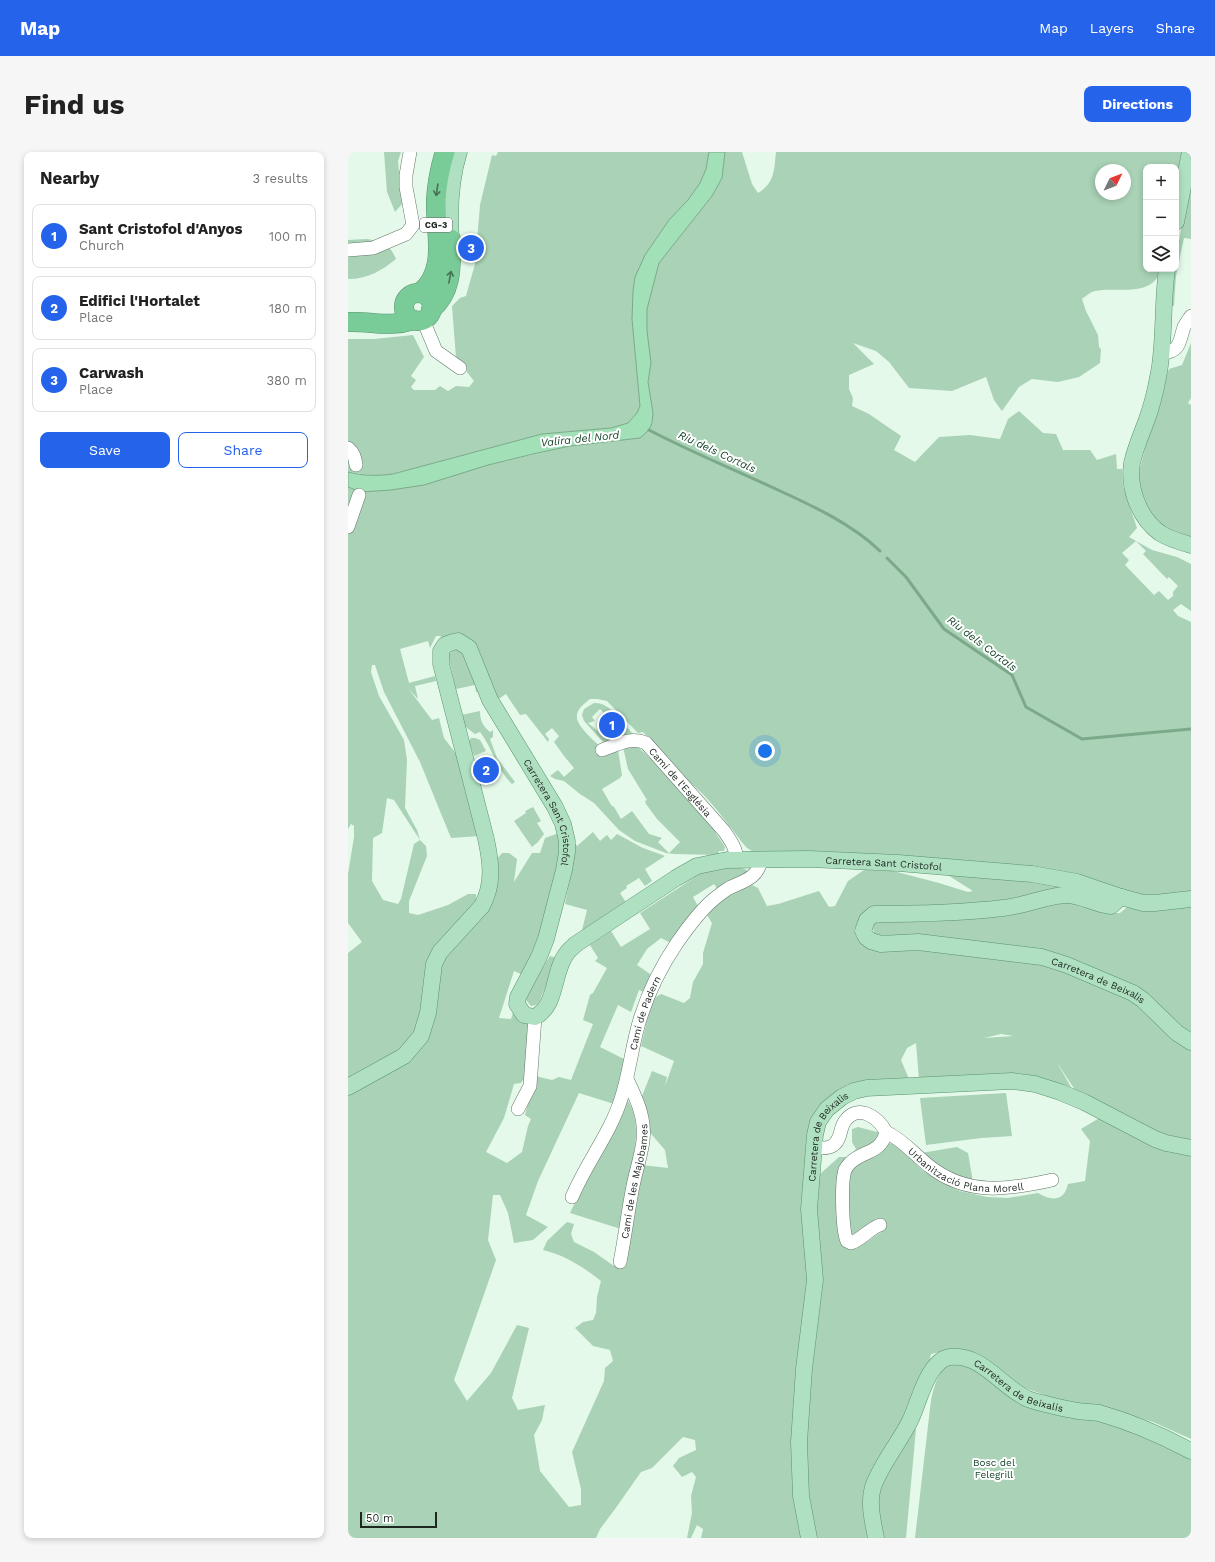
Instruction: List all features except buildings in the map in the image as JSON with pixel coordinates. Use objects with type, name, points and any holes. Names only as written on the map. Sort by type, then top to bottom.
[{"type":"highway","name":"CG-3","points":[[418,314],[406,300],[409,296],[420,293],[428,286],[436,272],[438,246],[436,199],[445,152]]},
{"type":"highway","name":"CG-3","points":[[348,313],[390,312],[418,314],[441,299],[450,279],[451,239]]},
{"type":"highway","points":[[348,322],[358,321],[378,325],[398,324],[418,314]]},
{"type":"main road","name":"CG-3","points":[[451,239],[449,219],[450,194],[453,171],[458,152]]},
{"type":"main road","points":[[1179,207],[1190,152]]},
{"type":"main road","points":[[1166,272],[1163,304],[1162,353],[1152,404],[1132,462],[1131,474],[1134,493],[1139,508],[1148,522],[1160,533],[1174,540],[1191,545]]},
{"type":"main road","name":"Carretera Sant Cristofol","points":[[348,1087],[404,1056],[421,1036],[428,1013],[434,964],[440,952],[482,906],[486,899],[490,885],[490,857],[486,839],[440,664],[441,651],[445,645],[453,642],[458,641],[469,648],[490,700],[555,807],[563,824],[567,841],[564,870],[546,939],[539,957],[518,998],[517,1004],[519,1010],[524,1015],[535,1017],[544,1011],[548,1005],[566,953],[576,944],[690,869],[705,863],[737,860],[809,859],[898,863],[1032,874],[1077,882],[1120,897],[1143,903],[1191,899]]},
{"type":"main road","name":"Carretera de Beixalis","points":[[1120,897],[1111,906],[1104,906],[1080,896],[1064,895],[1005,908],[950,913],[874,914],[867,920],[863,931],[871,941],[881,944],[918,942],[943,944],[1042,957],[1067,965],[1132,993],[1143,1000],[1177,1033],[1191,1042]]},
{"type":"main road","name":"Carretera de Beixalis","points":[[809,1538],[801,1496],[799,1442],[804,1369],[815,1280],[809,1209],[815,1135],[818,1122],[822,1116],[842,1097],[854,1091],[867,1088],[1012,1082],[1034,1084],[1060,1092],[1084,1102],[1155,1139],[1172,1145],[1191,1148]]},
{"type":"main road","name":"Carretera de Beixalis","points":[[876,1538],[871,1507],[873,1488],[884,1464],[911,1419],[932,1370],[940,1360],[948,1357],[959,1356],[973,1360],[984,1367],[1006,1386],[1028,1399],[1128,1421],[1191,1451]]},
{"type":"street","points":[[348,250],[373,248],[406,234],[413,224],[406,188],[406,175],[410,152]]},
{"type":"street","points":[[418,314],[436,351],[460,368]]},
{"type":"street","points":[[1162,353],[1170,353],[1178,347],[1185,325],[1191,316]]},
{"type":"street","points":[[348,448],[352,451],[355,457],[356,465]]},
{"type":"street","points":[[348,527],[359,495]]},
{"type":"street","name":"Camí de l'Església","points":[[602,750],[628,740],[636,739],[646,743],[724,831],[733,843],[737,860]]},
{"type":"street","name":"Camí de Padern","points":[[572,1197],[580,1178],[614,1118],[627,1079],[640,1017],[658,975],[669,954],[682,936],[713,900],[728,889],[750,879],[760,866],[760,860]]},
{"type":"street","points":[[518,1109],[526,1096],[531,1080],[535,1017]]},
{"type":"street","name":"Camí de les Majobames","points":[[620,1262],[627,1230],[633,1185],[643,1139],[642,1120],[638,1101],[627,1079]]},
{"type":"street","name":"Urbanització Plana Morell","points":[[814,1147],[824,1148],[832,1146],[840,1137],[843,1123],[848,1117],[863,1112],[870,1114],[880,1122],[886,1132],[901,1140],[918,1158],[931,1168],[948,1178],[968,1186],[976,1188],[1018,1187],[1052,1180]]},
{"type":"street","points":[[880,1225],[870,1230],[858,1241],[851,1243],[847,1240],[844,1227],[842,1191],[845,1169],[856,1158],[874,1150],[882,1143],[886,1132]]},
{"type":"green space","points":[[384,152],[401,152],[398,161],[402,204],[395,212],[387,192]]},
{"type":"green space","points":[[498,152],[709,152],[706,169],[700,183],[688,200],[669,220],[645,255],[632,319],[640,406],[637,413],[628,423],[611,428],[542,434],[393,474],[378,476],[348,472],[348,339],[374,339],[413,335],[424,357],[411,376],[416,380],[411,387],[414,390],[435,390],[440,386],[448,391],[456,386],[469,387],[474,381],[456,358],[452,306],[460,298],[466,296],[475,264],[480,205],[492,155],[496,156]]},
{"type":"green space","points":[[725,152],[742,152],[752,184],[758,193],[768,185],[773,176],[776,152],[1183,152],[1179,169],[1179,164],[1143,164],[1143,272],[1160,272],[1157,278],[1142,288],[1095,291],[1082,299],[1086,311],[1098,335],[1099,347],[1101,349],[1100,363],[1079,377],[1058,382],[1032,379],[1019,387],[1002,411],[994,400],[986,377],[952,391],[909,388],[889,362],[876,351],[853,343],[874,364],[849,375],[849,389],[853,398],[852,406],[869,414],[901,436],[894,450],[915,462],[939,437],[970,435],[1000,439],[1008,419],[1019,411],[1043,433],[1056,434],[1063,450],[1090,450],[1097,460],[1116,454],[1117,469],[1122,469],[1123,486],[1137,528],[1129,537],[1152,550],[1177,557],[1191,564],[1191,611],[1181,604],[1173,610],[1178,616],[1191,622],[1191,895],[1139,895],[1108,886],[753,852],[746,847],[706,798],[677,774],[725,847],[724,851],[719,851],[718,855],[666,853],[635,841],[619,830],[594,803],[564,781],[550,776],[558,770],[564,777],[574,768],[554,742],[559,736],[552,728],[545,734],[549,739],[548,742],[526,714],[520,715],[506,694],[497,700],[478,656],[444,640],[440,636],[436,636],[430,648],[428,641],[400,649],[409,683],[435,676],[436,681],[415,686],[418,699],[408,688],[432,720],[439,718],[444,738],[461,760],[480,836],[451,838],[420,762],[384,692],[375,665],[372,665],[371,672],[379,696],[404,740],[407,760],[405,808],[417,830],[420,840],[426,846],[427,856],[409,901],[409,913],[418,915],[448,905],[468,894],[476,894],[476,899],[489,902],[498,876],[497,859],[502,853],[509,853],[517,859],[514,882],[532,853],[540,853],[545,838],[559,833],[560,856],[538,943],[523,975],[514,971],[499,1018],[511,1019],[514,1010],[529,1022],[525,1077],[521,1083],[514,1084],[504,1118],[486,1152],[507,1163],[522,1152],[531,1119],[525,1115],[535,1076],[552,1080],[559,1077],[571,1080],[593,1024],[583,1020],[590,995],[593,993],[607,968],[595,961],[598,958],[590,945],[611,931],[621,947],[650,929],[640,913],[706,870],[739,867],[747,870],[748,873],[718,890],[714,884],[693,897],[700,910],[671,943],[661,938],[647,949],[637,965],[653,976],[646,993],[639,990],[631,1012],[618,1005],[600,1047],[626,1060],[614,1104],[579,1093],[538,1181],[526,1215],[548,1227],[533,1240],[514,1243],[508,1213],[500,1195],[493,1195],[488,1240],[496,1260],[454,1380],[467,1401],[491,1373],[517,1325],[529,1328],[512,1398],[518,1410],[545,1405],[542,1420],[534,1435],[540,1471],[569,1507],[581,1505],[581,1489],[572,1452],[604,1381],[605,1368],[613,1361],[610,1350],[593,1346],[575,1328],[583,1322],[593,1320],[596,1313],[597,1297],[601,1281],[574,1262],[543,1250],[547,1241],[567,1222],[574,1224],[571,1234],[574,1242],[594,1252],[614,1266],[623,1267],[642,1165],[668,1168],[665,1150],[647,1129],[647,1119],[642,1096],[652,1071],[667,1077],[665,1086],[674,1061],[641,1046],[654,998],[661,994],[684,1003],[690,998],[693,982],[703,964],[703,953],[712,923],[707,915],[724,897],[752,885],[758,888],[767,906],[819,891],[829,907],[835,906],[848,881],[864,870],[893,871],[968,892],[973,891],[946,874],[1023,879],[1074,886],[996,903],[876,907],[860,918],[854,930],[856,937],[866,943],[905,950],[950,952],[1049,965],[1135,1002],[1191,1047],[1191,1142],[1175,1140],[1075,1090],[1056,1061],[1071,1087],[1017,1073],[919,1080],[916,1043],[907,1048],[901,1060],[909,1079],[849,1087],[834,1093],[819,1109],[808,1129],[806,1143],[808,1277],[802,1538],[701,1538],[703,1529],[697,1525],[691,1538],[687,1538],[692,1513],[691,1496],[696,1477],[692,1472],[682,1477],[673,1466],[679,1458],[696,1450],[695,1440],[683,1437],[652,1468],[641,1472],[600,1529],[596,1538],[348,1538],[348,953],[362,942],[348,923],[348,874],[354,837],[354,826],[351,824],[348,829],[348,487],[361,492],[570,446],[640,438],[649,430],[652,423],[653,413],[648,382],[651,363],[647,331],[647,309],[659,263],[712,196],[722,178]],"holes":[[[1136,541],[1146,551],[1143,554],[1167,579],[1169,577],[1178,586],[1173,592],[1173,596],[1168,600],[1159,591],[1154,595],[1125,565],[1129,560],[1122,553]],[[590,699],[607,701],[638,733],[643,732],[660,753],[651,759],[636,745],[623,747],[628,769],[647,800],[645,801],[646,804],[657,819],[680,842],[669,853],[658,842],[662,838],[649,834],[632,811],[621,819],[602,789],[620,778],[622,775],[618,750],[602,757],[599,756],[599,746],[579,724],[577,714],[583,705]],[[387,798],[394,800],[420,840],[414,844],[401,899],[398,904],[383,900],[372,881],[373,838],[382,833]],[[1001,1034],[1014,1036],[984,1038]]]},
{"type":"green space","points":[[1191,178],[1191,239],[1184,238],[1179,262],[1179,240]]},
{"type":"green space","points":[[366,239],[381,242],[388,246],[396,259],[374,274],[362,278],[348,279],[348,240]]},
{"type":"green space","points":[[1174,272],[1177,272],[1174,306],[1171,306]]},
{"type":"green space","points":[[1191,343],[1191,398],[1188,403],[1191,405],[1191,538],[1159,524],[1147,510],[1139,491],[1139,472],[1159,396],[1169,369],[1182,365]]},
{"type":"green space","points":[[458,649],[463,649],[480,691],[476,692],[475,685],[456,689],[449,653]]},
{"type":"green space","points":[[594,703],[610,709],[633,734],[624,737],[622,736],[624,734],[600,709],[592,717],[595,721],[588,723],[598,731],[607,723],[620,738],[604,743],[584,721],[582,715],[584,709]]},
{"type":"green space","points":[[480,711],[481,720],[484,725],[490,732],[493,730],[493,737],[490,739],[497,758],[515,782],[512,784],[502,772],[480,732],[475,734],[463,725],[461,715]]},
{"type":"green space","points":[[471,738],[480,740],[486,751],[474,756],[469,741]]},
{"type":"green space","points":[[533,807],[541,821],[537,823],[544,834],[532,847],[514,821],[526,813],[525,811]]},
{"type":"green space","points":[[593,832],[600,841],[607,835],[611,840],[617,834],[643,848],[665,856],[645,869],[652,881],[645,886],[639,878],[626,886],[627,888],[620,893],[627,904],[581,934],[587,910],[565,904],[572,869],[574,842],[577,846]]},
{"type":"green space","points":[[1075,901],[1112,913],[1120,913],[1127,907],[1191,904],[1191,1033],[1172,1022],[1132,988],[928,936],[880,935],[875,934],[873,929],[874,924],[880,922],[927,922],[993,917]]},
{"type":"green space","points":[[550,956],[558,958],[539,1002],[536,1005],[531,1006],[526,1000],[526,996]]},
{"type":"green space","points":[[1006,1093],[1012,1136],[981,1138],[926,1145],[920,1098]]},
{"type":"green space","points":[[627,1099],[635,1120],[636,1142],[625,1197],[621,1229],[570,1213],[616,1128]]},
{"type":"green space","points":[[1101,1117],[1191,1152],[1191,1439],[1153,1422],[1123,1413],[1053,1398],[1022,1387],[1008,1378],[948,1350],[931,1354],[929,1366],[918,1392],[880,1460],[872,1538],[816,1538],[805,1474],[814,1223],[817,1185],[820,1174],[839,1157],[850,1157],[856,1149],[852,1142],[852,1129],[858,1127],[881,1133],[890,1144],[896,1144],[923,1171],[960,1191],[987,1197],[1008,1198],[1038,1193],[1048,1198],[1056,1198],[1063,1194],[1068,1184],[1085,1181],[1090,1141],[1081,1129]],"holes":[[[877,1218],[882,1232],[862,1245],[854,1248],[846,1219],[853,1236]]]},
{"type":"green space","points":[[957,1147],[968,1153],[973,1182],[946,1170],[921,1153]]},
{"type":"green space","name":"Bosc del Felegrill","points":[[953,1362],[975,1368],[998,1387],[1135,1431],[1191,1457],[1191,1538],[915,1538],[931,1400],[941,1372],[948,1364]]},
{"type":"green space","points":[[913,1428],[916,1429],[906,1538],[883,1538],[878,1503],[881,1483]]},
{"type":"water","name":"Valira del Nord","points":[[709,152],[725,152],[722,178],[712,196],[659,263],[647,309],[647,331],[651,363],[648,382],[653,413],[652,423],[649,430],[640,438],[570,446],[533,454],[488,465],[424,485],[391,490],[361,492],[348,487],[348,472],[370,475],[393,474],[542,434],[611,428],[628,423],[637,413],[640,406],[632,319],[635,277],[645,255],[669,220],[688,200],[700,183],[706,169]]},
{"type":"waterway","name":"Riu dels Cortals","points":[[649,430],[832,516],[857,532],[880,551]]},
{"type":"waterway","name":"Riu dels Cortals","points":[[887,558],[906,577],[944,629],[1012,675],[1026,707],[1082,739],[1191,729]]},
{"type":"place","name":"Carwash","points":[[471,248]]},
{"type":"place","name":"Sant Cristofol d'Anyos","points":[[612,725]]},
{"type":"place","name":"Edifici l'Hortalet","points":[[486,770]]}]
